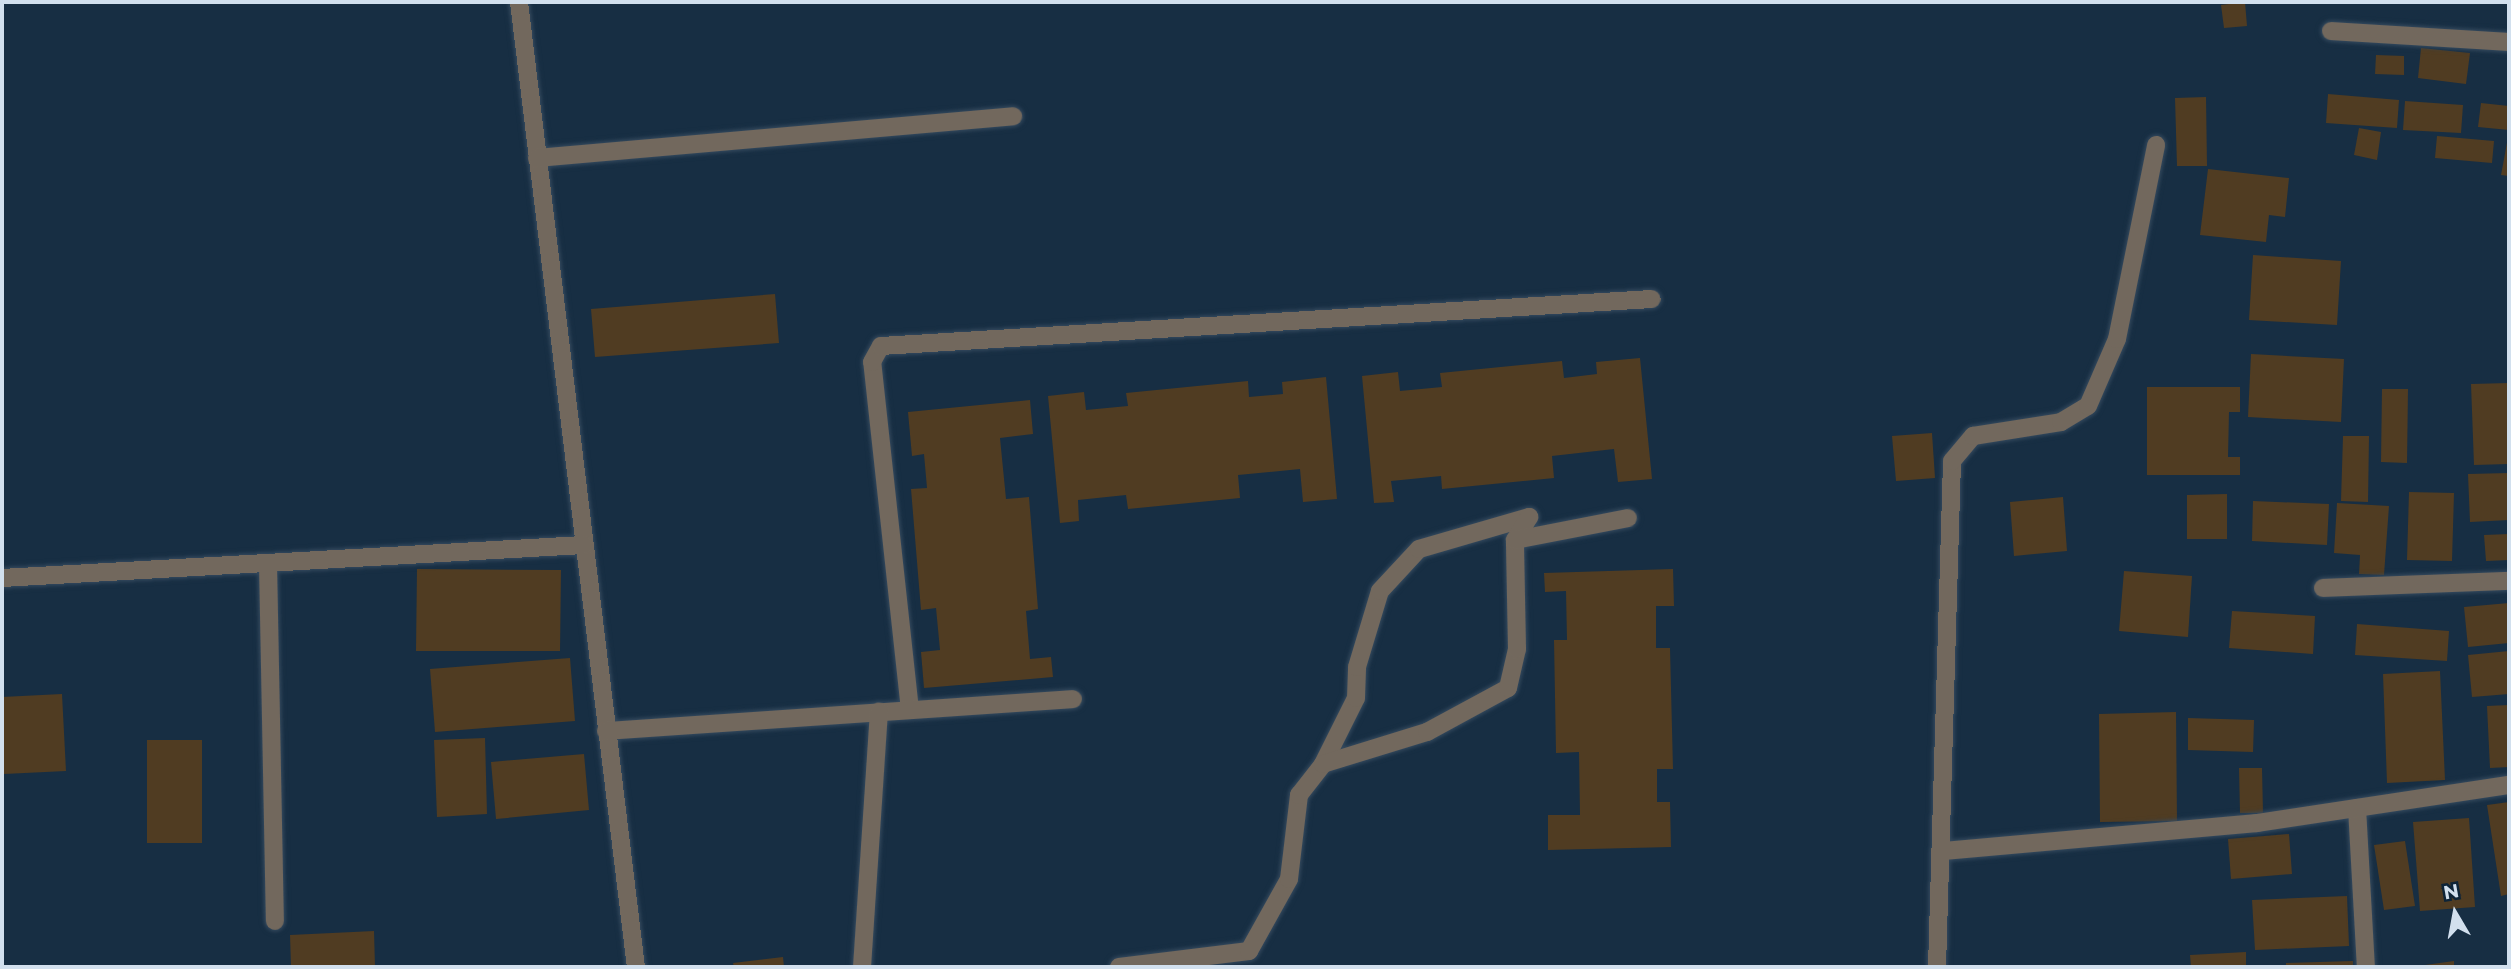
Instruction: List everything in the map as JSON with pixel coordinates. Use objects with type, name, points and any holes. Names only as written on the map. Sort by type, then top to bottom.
[{"type":"street","points":[[519,2],[636,967]]},
{"type":"street","points":[[2331,31],[2509,42]]},
{"type":"street","points":[[537,158],[1013,116]]},
{"type":"street","points":[[1937,967],[1944,850],[1952,461],[1973,436],[2061,422],[2088,406],[2117,340],[2156,145]]},
{"type":"street","points":[[910,710],[872,362],[881,346],[1652,299]]},
{"type":"street","points":[[1119,967],[1163,965],[1249,951],[1289,879],[1299,795],[1324,764],[1356,698],[1357,667],[1380,592],[1419,549],[1529,517],[1515,540],[1517,649],[1508,688],[1427,732],[1324,764]]},
{"type":"street","points":[[1515,540],[1628,518]]},
{"type":"street","points":[[2,578],[584,545]]},
{"type":"street","points":[[268,563],[275,920]]},
{"type":"street","points":[[2323,588],[2509,581]]},
{"type":"street","points":[[606,731],[1073,699]]},
{"type":"street","points":[[862,967],[880,712]]},
{"type":"street","points":[[1944,850],[2357,808],[2509,785]]},
{"type":"street","points":[[2357,808],[2366,967]]},
{"type":"building","points":[[2245,2],[2247,26],[2224,28],[2221,5]]},
{"type":"building","points":[[2421,48],[2470,53],[2466,84],[2418,78]]},
{"type":"building","points":[[2376,55],[2404,56],[2404,75],[2375,74]]},
{"type":"building","points":[[2328,94],[2399,100],[2397,128],[2326,123]]},
{"type":"building","points":[[2206,97],[2207,166],[2177,166],[2175,98]]},
{"type":"building","points":[[2405,101],[2463,105],[2461,133],[2403,130]]},
{"type":"building","points":[[2481,103],[2509,106],[2509,130],[2478,127]]},
{"type":"building","points":[[2359,128],[2381,132],[2377,160],[2354,155]]},
{"type":"building","points":[[2509,132],[2509,176],[2501,175]]},
{"type":"building","points":[[2437,136],[2494,141],[2492,163],[2435,158]]},
{"type":"building","points":[[2208,169],[2289,178],[2285,217],[2269,215],[2266,242],[2200,235]]},
{"type":"building","points":[[2253,255],[2341,261],[2337,325],[2249,320]]},
{"type":"building","points":[[775,294],[779,343],[595,357],[591,309]]},
{"type":"building","points":[[2251,354],[2344,359],[2341,422],[2248,417]]},
{"type":"building","points":[[1640,358],[1652,479],[1618,482],[1614,449],[1552,456],[1554,478],[1442,489],[1441,476],[1391,481],[1394,502],[1374,503],[1362,376],[1398,372],[1400,391],[1442,387],[1440,373],[1562,361],[1564,378],[1597,374],[1596,362]]},
{"type":"building","points":[[1326,377],[1337,499],[1303,502],[1300,469],[1238,475],[1240,498],[1128,509],[1126,495],[1078,500],[1079,521],[1060,523],[1048,396],[1084,392],[1086,410],[1128,406],[1126,393],[1248,381],[1249,397],[1283,394],[1282,382]]},
{"type":"building","points":[[2509,383],[2509,464],[2474,465],[2471,384]]},
{"type":"building","points":[[2147,387],[2240,387],[2240,412],[2229,412],[2228,457],[2240,457],[2240,475],[2147,475]]},
{"type":"building","points":[[2382,389],[2408,389],[2407,463],[2381,462]]},
{"type":"building","points":[[1030,400],[1033,434],[1000,438],[1006,499],[1029,497],[1038,609],[1026,611],[1030,659],[1051,657],[1053,677],[924,688],[921,652],[940,650],[936,608],[921,610],[911,489],[927,488],[924,454],[912,456],[908,412]]},
{"type":"building","points":[[1932,433],[1935,478],[1896,481],[1892,436]]},
{"type":"building","points":[[2343,436],[2369,436],[2368,502],[2341,501]]},
{"type":"building","points":[[2509,473],[2509,520],[2470,522],[2468,474]]},
{"type":"building","points":[[2409,492],[2454,493],[2452,561],[2407,560]]},
{"type":"building","points":[[2227,494],[2227,539],[2187,539],[2187,495]]},
{"type":"building","points":[[2063,497],[2067,551],[2014,556],[2010,502]]},
{"type":"building","points":[[2253,501],[2329,504],[2327,545],[2252,541]]},
{"type":"building","points":[[2337,503],[2389,506],[2384,575],[2359,574],[2360,555],[2334,553]]},
{"type":"building","points":[[2509,534],[2509,560],[2486,561],[2484,535]]},
{"type":"building","points":[[417,569],[561,570],[560,651],[416,651]]},
{"type":"building","points":[[1673,569],[1674,606],[1656,606],[1656,648],[1670,648],[1673,769],[1657,769],[1657,802],[1670,802],[1671,847],[1548,850],[1548,815],[1580,815],[1579,752],[1556,753],[1554,640],[1567,640],[1566,591],[1545,592],[1544,573]]},
{"type":"building","points":[[2124,571],[2192,576],[2188,637],[2119,631]]},
{"type":"building","points":[[2509,603],[2509,643],[2468,647],[2464,607]]},
{"type":"building","points":[[2232,611],[2315,616],[2313,654],[2229,648]]},
{"type":"building","points":[[2357,624],[2449,631],[2447,661],[2355,655]]},
{"type":"building","points":[[2509,651],[2509,694],[2472,697],[2468,655]]},
{"type":"building","points":[[570,658],[575,721],[435,732],[430,669]]},
{"type":"building","points":[[2440,671],[2445,780],[2387,783],[2383,674]]},
{"type":"building","points":[[62,694],[66,771],[4,774],[2,697]]},
{"type":"building","points":[[2509,705],[2509,767],[2490,768],[2487,706]]},
{"type":"building","points":[[2176,712],[2177,821],[2100,822],[2099,714]]},
{"type":"building","points":[[2188,718],[2254,720],[2253,752],[2188,750]]},
{"type":"building","points":[[485,738],[487,814],[437,817],[434,740]]},
{"type":"building","points":[[147,740],[202,740],[202,843],[147,843]]},
{"type":"building","points":[[584,754],[589,810],[496,819],[491,762]]},
{"type":"building","points":[[2239,768],[2262,768],[2263,813],[2240,813]]},
{"type":"building","points":[[2509,802],[2509,894],[2501,896],[2487,805]]},
{"type":"building","points":[[2469,818],[2475,907],[2420,911],[2413,822]]},
{"type":"building","points":[[2289,834],[2292,874],[2231,879],[2228,839]]},
{"type":"building","points":[[2405,841],[2415,906],[2384,910],[2374,845]]},
{"type":"building","points":[[2347,896],[2349,946],[2255,950],[2252,900]]},
{"type":"building","points":[[374,931],[375,967],[291,967],[290,935]]},
{"type":"building","points":[[2246,952],[2246,967],[2191,967],[2190,955]]},
{"type":"building","points":[[783,957],[784,967],[734,967],[733,963]]},
{"type":"building","points":[[2353,961],[2353,967],[2286,967],[2286,963]]},
{"type":"building","points":[[2454,961],[2454,967],[2418,967],[2418,966]]}]
